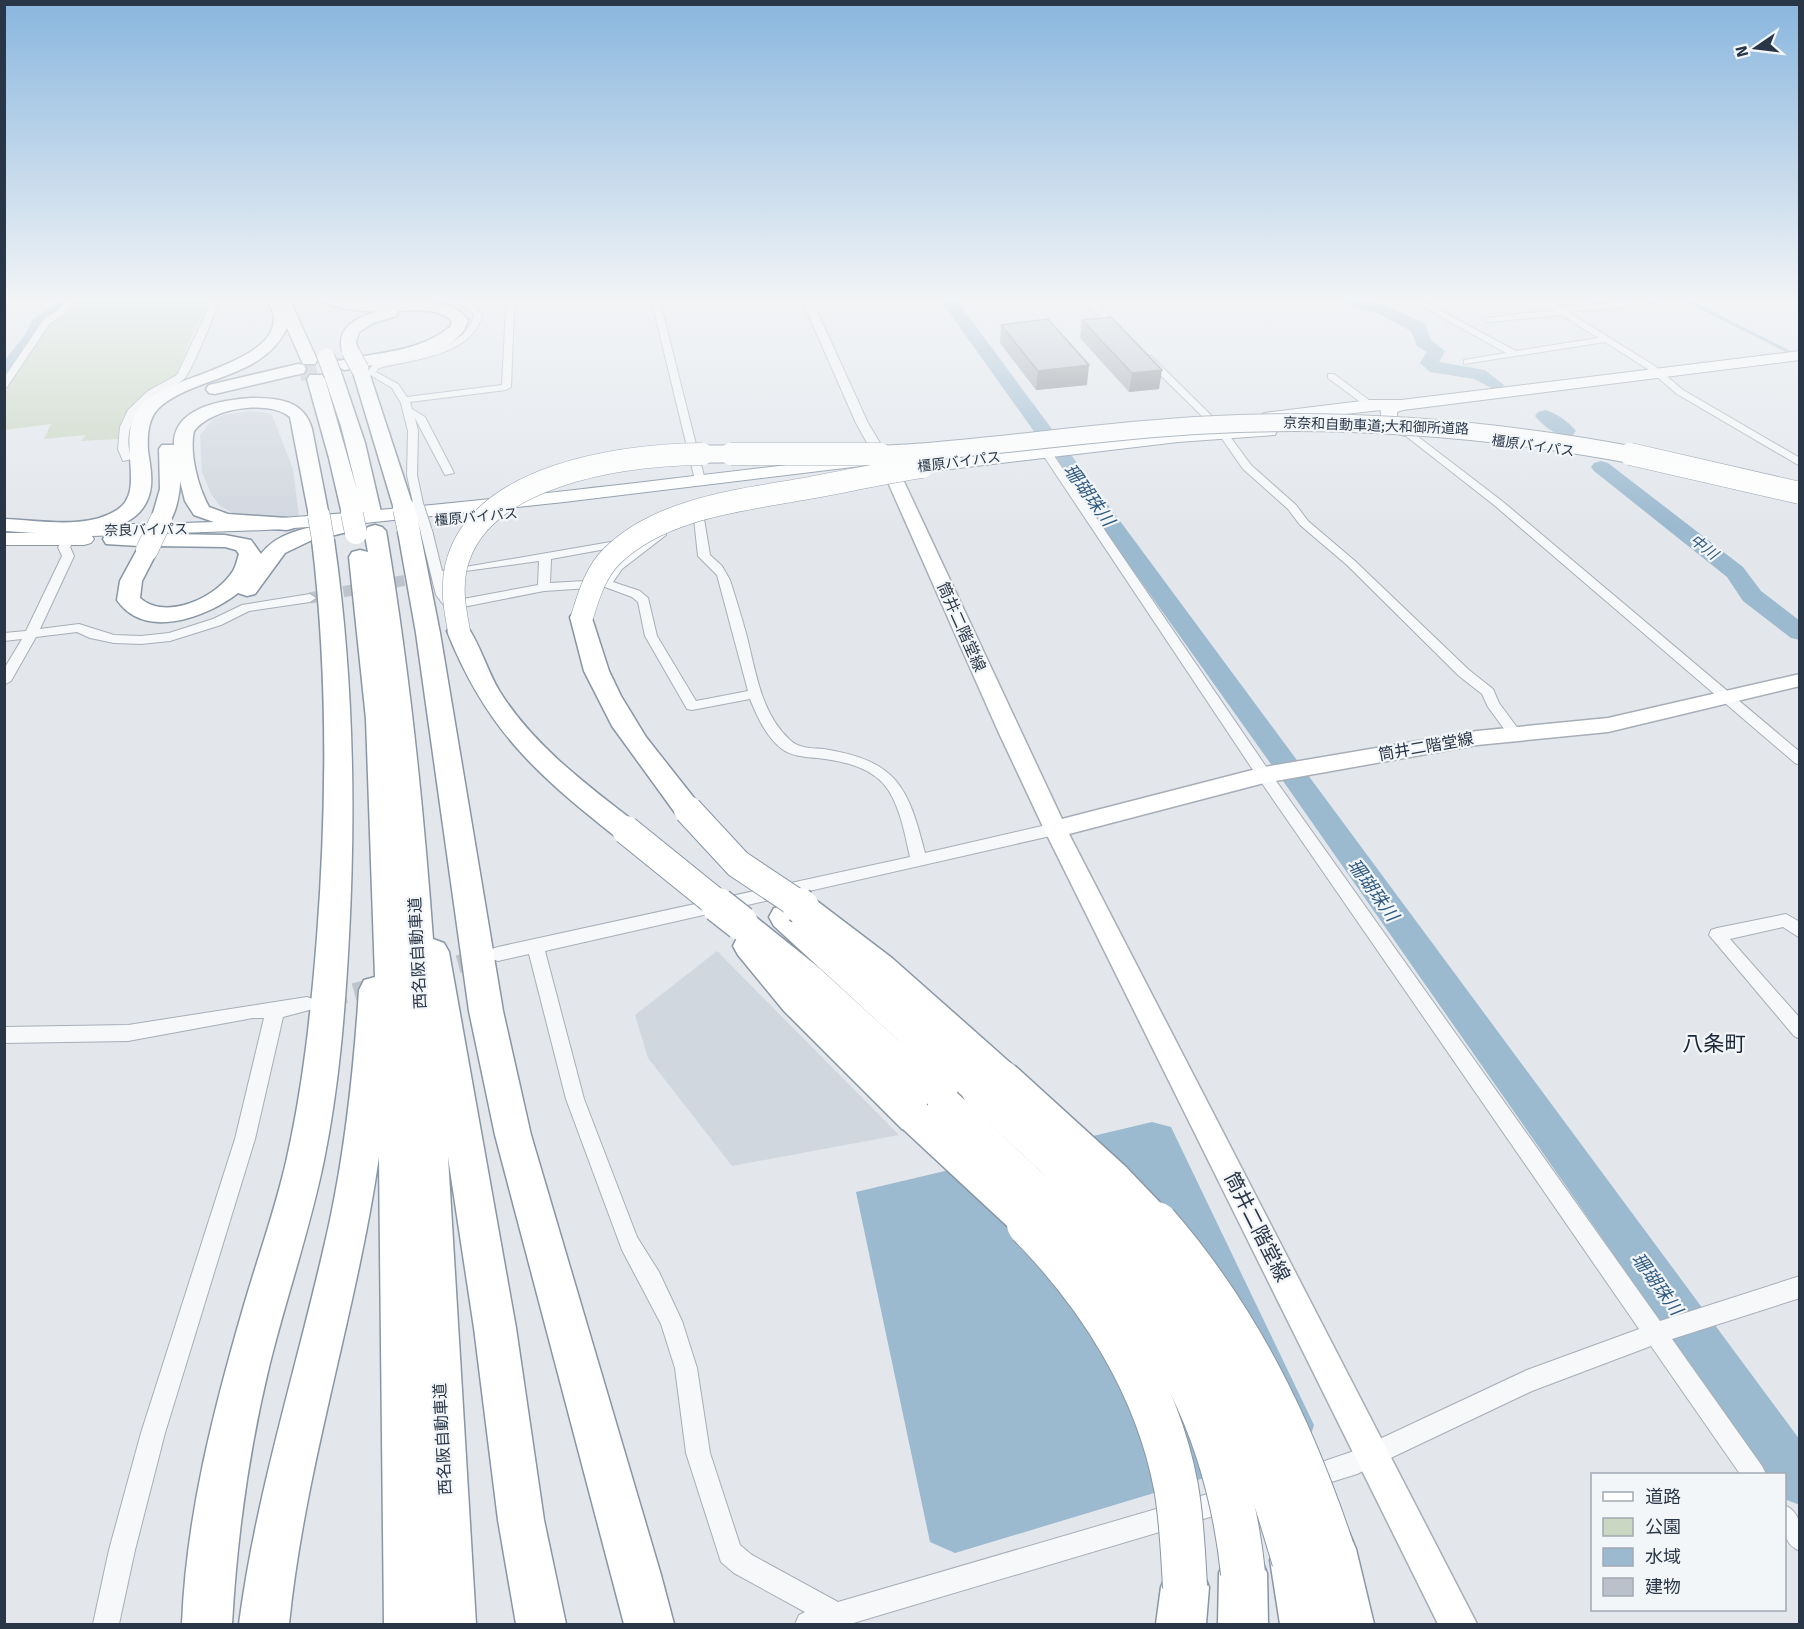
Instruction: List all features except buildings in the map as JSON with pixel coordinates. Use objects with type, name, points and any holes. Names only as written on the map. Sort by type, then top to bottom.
[{"type":"highway","points":[[217,374],[168,394],[148,408],[138,423],[160,472],[201,511],[211,516],[246,523],[287,524]]},
{"type":"highway","points":[[283,374],[241,386],[191,406],[176,418],[169,430],[160,472],[155,520],[141,549],[114,591],[112,608],[123,618],[132,621],[173,622],[205,614],[232,601],[252,585],[267,560],[280,547],[297,538],[372,523]]},
{"type":"highway","name":"西名阪自動車道","points":[[326,374],[328,416],[372,523],[394,654],[411,832],[429,1135],[451,1624]]},
{"type":"highway","points":[[207,1624],[220,1507],[236,1422],[258,1327],[289,1225],[305,1161],[325,1040],[337,882],[340,743],[335,638],[372,523],[329,374]]},
{"type":"highway","points":[[1255,420],[1370,405],[1393,411],[1642,374]]},
{"type":"highway","points":[[4,527],[106,523],[121,517],[134,507],[160,472],[186,429],[200,416],[242,404],[283,405],[293,410],[300,418],[303,429],[372,523],[428,633],[486,1011],[508,1112],[649,1624]]},
{"type":"highway","points":[[1393,411],[1405,432]]},
{"type":"highway","name":"橿原バイパス","points":[[287,524],[435,513],[699,487],[1045,448],[1069,442],[1218,428],[1255,420],[1393,411],[1446,424],[1558,437],[1668,458],[1800,492]]},
{"type":"highway","name":"京奈和自動車道;大和御所道路","points":[[950,456],[1198,425],[1282,423],[1409,425],[1498,432],[1599,447],[1800,492]]},
{"type":"highway","name":"橿原バイパス","points":[[1218,428],[1405,432],[1489,439],[1610,458],[1695,475],[1800,504]]},
{"type":"highway","name":"京奈和自動車道;大和御所道路","points":[[950,456],[1194,435],[1308,432],[1414,435],[1501,443],[1600,459],[1717,483],[1800,504]]},
{"type":"highway","points":[[950,456],[654,456],[599,464],[550,478],[511,498],[495,510],[475,529],[462,550],[455,567],[453,586],[459,632],[481,683],[520,740],[552,771],[705,894],[737,924],[796,1001],[960,1098],[1082,1186],[1126,1233],[1162,1276],[1199,1328],[1229,1379],[1278,1503],[1313,1554],[1349,1624]]},
{"type":"highway","points":[[950,456],[692,512],[670,520],[630,543],[600,570],[590,586],[582,617],[592,665],[627,730],[688,810],[738,864],[794,912],[1098,1250],[1139,1301],[1174,1353],[1199,1401],[1221,1459],[1236,1515],[1243,1573],[1243,1624]]},
{"type":"highway","name":"橿原バイパス","points":[[114,539],[496,515],[699,487]]},
{"type":"highway","name":"西名阪自動車道","points":[[372,523],[373,659],[386,838],[398,1141],[409,1624]]},
{"type":"highway","name":"奈良バイパス","points":[[4,527],[179,530],[287,524]]},
{"type":"highway","name":"奈良バイパス","points":[[4,539],[114,539]]},
{"type":"highway","points":[[114,539],[225,541],[243,545],[250,553],[250,559],[238,582],[221,597],[192,609],[159,614],[139,610],[128,600],[141,549]]},
{"type":"highway","points":[[264,1624],[269,1568],[283,1498],[344,1250],[358,1167],[374,1024],[379,937],[377,782],[379,736]]},
{"type":"highway","points":[[411,832],[440,989],[495,1328],[521,1520],[541,1624]]},
{"type":"highway","points":[[960,1098],[1019,1213],[1057,1253],[1092,1298],[1125,1351],[1151,1407],[1172,1470],[1182,1529],[1183,1606]]},
{"type":"highway","points":[[1305,1624],[1313,1554]]},
{"type":"main road","name":"筒井二階堂線","points":[[887,465],[1055,829],[1458,1624]]},
{"type":"main road","name":"筒井二階堂線","points":[[1055,829],[1266,775],[1477,738],[1608,725],[1800,680]]},
{"type":"street","points":[[160,472],[123,449],[125,427],[133,410],[151,393],[181,377],[182,374]]},
{"type":"street","points":[[373,374],[394,384],[406,406],[412,431],[412,475],[372,523],[438,585],[442,596],[447,601],[463,603],[544,587],[606,582],[636,594],[644,601],[651,636],[692,706],[753,694]]},
{"type":"street","points":[[406,406],[506,387],[507,374]]},
{"type":"street","points":[[673,374],[699,487],[699,519],[704,556],[720,569],[743,645],[753,694],[783,743],[792,749],[840,756],[862,762],[881,773],[897,789],[906,809],[919,861]]},
{"type":"street","points":[[840,374],[862,423],[887,465]]},
{"type":"street","points":[[1164,374],[1218,428],[1247,467],[1292,507],[1304,523],[1351,563],[1464,673],[1488,692],[1493,704],[1515,734]]},
{"type":"street","points":[[1658,374],[1680,392],[1800,463]]},
{"type":"street","points":[[1331,376],[1370,405]]},
{"type":"street","points":[[406,406],[420,417],[449,473]]},
{"type":"street","points":[[1405,432],[1498,503],[1800,760]]},
{"type":"street","points":[[1767,444],[1800,458]]},
{"type":"street","points":[[1045,448],[1266,775],[1660,1333],[1753,1473]]},
{"type":"street","points":[[606,582],[618,567],[656,537],[680,525],[699,519]]},
{"type":"street","points":[[444,573],[656,537]]},
{"type":"street","points":[[4,681],[68,556],[64,547],[69,540]]},
{"type":"street","points":[[544,587],[546,557]]},
{"type":"street","points":[[4,637],[79,628],[94,635],[114,639],[141,640],[170,637],[217,622],[246,608],[310,598]]},
{"type":"street","points":[[498,954],[1055,829]]},
{"type":"street","points":[[1800,932],[1786,920],[1717,935],[1800,1031]]},
{"type":"street","points":[[535,945],[575,1099],[629,1243],[651,1280],[671,1321],[686,1368],[698,1453],[730,1553],[743,1564],[838,1616]]},
{"type":"street","points":[[4,1035],[128,1033],[307,1004]]},
{"type":"street","points":[[106,1624],[122,1550],[153,1434],[245,1139],[275,1011]]},
{"type":"street","points":[[808,1624],[1357,1462],[1527,1381],[1660,1333],[1800,1287]]},
{"type":"street","points":[[1786,1518],[1800,1539]]},
{"type":"shaded area","points":[[250,411],[272,415],[293,469],[299,516],[251,518],[233,513],[220,506],[211,494],[202,472],[200,435],[212,420],[223,415]]},
{"type":"shaded area","points":[[717,951],[899,1135],[732,1166],[648,1058],[635,1015]]},
{"type":"green space","points":[[13,374],[177,374],[175,378],[145,394],[129,408],[120,427],[118,439],[81,441],[86,435],[44,439],[51,424],[5,430],[5,386]]},
{"type":"water","points":[[1152,1122],[1171,1127],[1314,1425],[1307,1447],[955,1553],[930,1542],[856,1192]]},
{"type":"waterway","name":"珊瑚珠川","points":[[1002,374],[1298,781],[1800,1481]]},
{"type":"waterway","name":"中川","points":[[1479,374],[1495,385]]},
{"type":"waterway","name":"中川","points":[[1545,416],[1566,431]]},
{"type":"waterway","name":"中川","points":[[1601,467],[1735,572],[1752,596],[1800,633]]},
{"type":"tunnel","points":[[310,598],[444,573]]},
{"type":"tunnel","points":[[432,971],[481,958]]},
{"type":"tunnel","points":[[328,999],[377,986]]},
{"type":"district","name":"八条町","points":[[1714,1044]]}]
